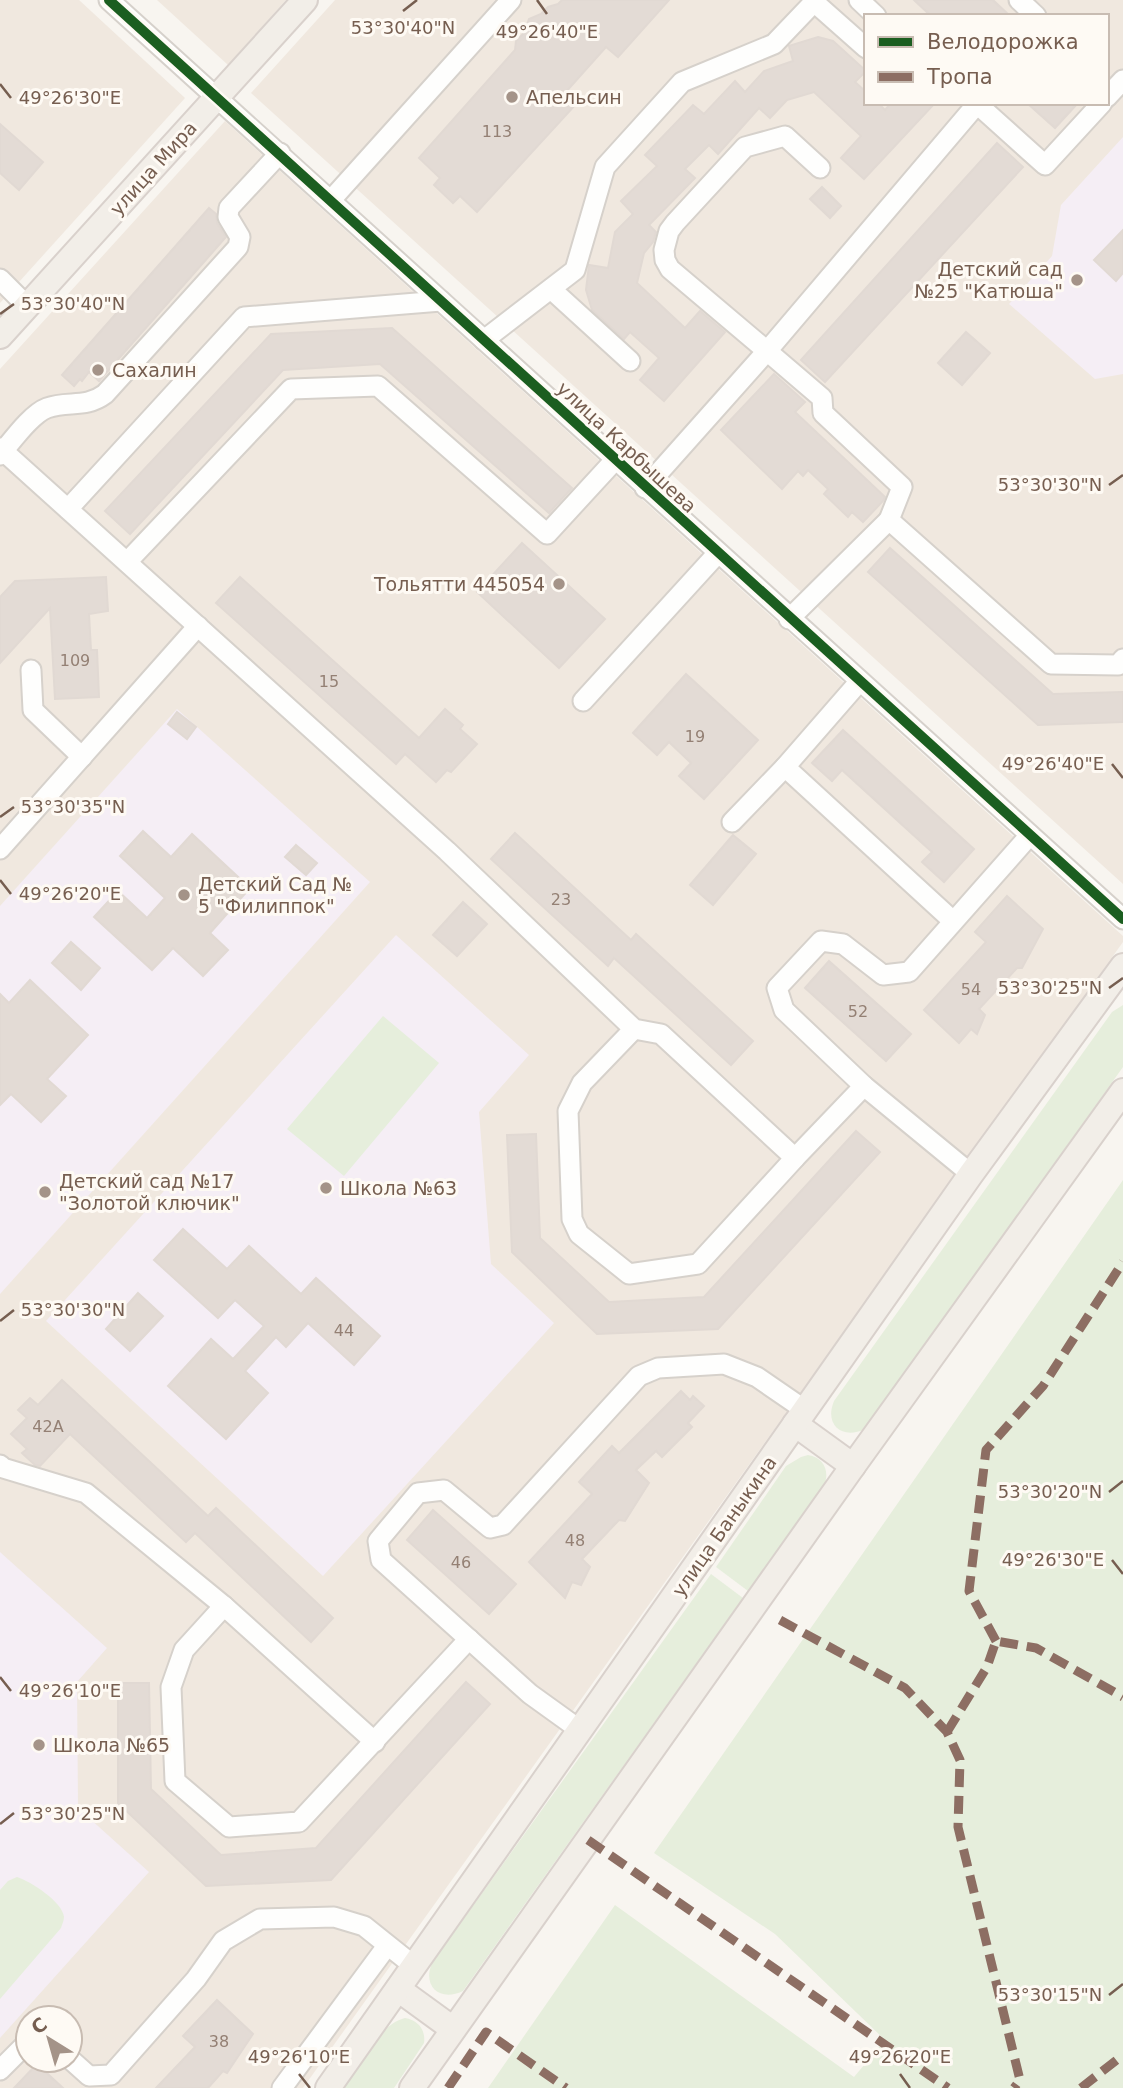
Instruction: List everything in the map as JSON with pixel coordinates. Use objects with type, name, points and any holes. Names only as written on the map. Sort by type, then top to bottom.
[{"type":"main road","name":"улица Мира","points":[[0,336],[306,0]]},
{"type":"main road","name":"улица Баныкина","points":[[328,2088],[971,1174],[1123,966]]},
{"type":"main road","points":[[412,2088],[1123,1091]]},
{"type":"main road","points":[[800,1417],[853,1466]]},
{"type":"main road","points":[[398,1989],[453,2029]]},
{"type":"street","name":"улица Карбышева","points":[[109,0],[218,96],[717,554],[1123,919]]},
{"type":"street","points":[[331,200],[510,0]]},
{"type":"street","points":[[859,0],[874,14]]},
{"type":"street","points":[[1018,0],[1034,14]]},
{"type":"street","points":[[484,340],[575,270],[605,167],[682,82],[774,44],[815,1],[864,46]]},
{"type":"street","points":[[645,488],[767,351],[975,105]]},
{"type":"street","points":[[977,105],[1045,165],[1098,105]]},
{"type":"street","points":[[789,619],[889,520],[902,487],[823,413],[822,398],[670,269],[665,260],[665,241],[675,223],[745,147],[785,136],[820,168]]},
{"type":"street","points":[[280,153],[229,208],[228,217],[240,237],[238,247],[105,394],[87,404],[45,408],[1,451],[447,850],[634,1029],[661,1034],[795,1158]]},
{"type":"street","points":[[0,279],[27,306]]},
{"type":"street","points":[[551,289],[629,361]]},
{"type":"street","points":[[68,509],[244,317],[442,301]]},
{"type":"street","points":[[127,562],[291,389],[378,386],[547,534],[615,460]]},
{"type":"street","points":[[889,520],[1051,664],[1118,665],[1123,659]]},
{"type":"street","points":[[583,701],[717,554]]},
{"type":"street","points":[[0,849],[198,626]]},
{"type":"street","points":[[31,670],[33,710],[82,757]]},
{"type":"street","points":[[732,822],[785,767],[859,682]]},
{"type":"street","points":[[785,767],[953,922]]},
{"type":"street","points":[[971,1174],[864,1086],[784,1010],[777,988],[821,940],[843,944],[883,975],[909,972],[1030,835]]},
{"type":"street","points":[[634,1029],[582,1083],[568,1111],[572,1219],[579,1234],[629,1274],[698,1264],[864,1086]]},
{"type":"street","points":[[580,1730],[530,1694],[381,1560],[378,1541],[418,1493],[444,1490],[490,1528],[503,1525],[639,1376],[658,1368],[724,1364],[757,1377],[800,1417]]},
{"type":"street","points":[[0,1465],[86,1493],[225,1606],[375,1742]]},
{"type":"street","points":[[225,1606],[184,1650],[171,1687],[175,1781],[229,1827],[299,1822],[469,1639]]},
{"type":"street","points":[[84,2072],[89,2076],[111,2075],[197,1979],[223,1941],[260,1919],[334,1917],[364,1926],[414,1966]]},
{"type":"street","points":[[282,2088],[387,1946]]},
{"type":"street","points":[[0,2070],[14,2056]]},
{"type":"shaded area","points":[[0,0],[79,0],[185,98],[0,303]]},
{"type":"shaded area","points":[[157,0],[286,0],[228,65]]},
{"type":"shaded area","points":[[335,0],[1123,0],[1123,884],[251,93]]},
{"type":"shaded area","points":[[225,121],[1123,936],[1123,942],[303,2088],[0,2088],[0,369]]},
{"type":"shaded area","name":"Детский сад №25 \"Катюша\"","points":[[1123,137],[1123,374],[1095,379],[1009,304],[1052,256],[1061,205]]},
{"type":"shaded area","name":"Детский Сад № 5 \"Филиппок\"","points":[[177,709],[370,882],[0,1294],[0,906]]},
{"type":"shaded area","name":"Школа №63","points":[[396,935],[529,1055],[479,1112],[491,1264],[554,1323],[323,1576],[46,1321]]},
{"type":"shaded area","name":"Школа №65","points":[[0,1552],[107,1648],[77,1682],[78,1808],[149,1872],[31,2004],[14,2004],[14,2022],[0,2038]]},
{"type":"green space","points":[[1123,1005],[1123,1067],[865,1429],[849,1433],[837,1428],[831,1417],[834,1401],[1112,1012]]},
{"type":"green space","points":[[383,1016],[439,1063],[344,1176],[287,1129]]},
{"type":"green space","points":[[1123,1180],[1123,2088],[488,2088],[615,1905],[854,2077],[885,2040],[775,1934],[654,1853]]},
{"type":"green space","points":[[808,1455],[822,1462],[826,1471],[824,1486],[748,1591],[716,1567],[786,1466]]},
{"type":"green space","points":[[711,1574],[743,1598],[463,1991],[447,1995],[435,1990],[429,1979],[432,1963]]},
{"type":"green space","points":[[17,1877],[37,1887],[52,1899],[64,1918],[61,1928],[0,1999],[0,1890],[8,1881]]},
{"type":"green space","points":[[405,2018],[420,2026],[424,2043],[394,2088],[343,2088],[378,2037],[395,2022]]},
{"type":"building","points":[[562,0],[669,0],[618,57],[606,47],[564,94],[576,104],[477,212],[460,196],[453,203],[434,185],[440,178],[419,158],[515,50],[516,41],[524,33],[529,19]]},
{"type":"building","points":[[914,0],[993,0],[1008,14],[929,14]]},
{"type":"building","points":[[818,37],[833,41],[864,69],[864,73],[855,82],[864,90],[864,105],[880,105],[885,110],[889,105],[933,105],[864,179],[841,158],[861,136],[814,92],[787,100],[770,118],[759,108],[718,154],[709,145],[685,169],[695,178],[649,225],[656,232],[653,242],[644,253],[637,283],[685,328],[700,311],[725,332],[664,401],[640,380],[659,358],[630,332],[624,339],[592,310],[586,290],[589,265],[608,268],[615,232],[633,214],[621,201],[657,166],[645,155],[693,105],[704,114],[735,81],[745,92],[764,71],[793,61],[789,46]]},
{"type":"building","points":[[1029,105],[1076,105],[1055,128]]},
{"type":"building","points":[[0,124],[43,162],[19,190],[0,173]]},
{"type":"building","points":[[997,143],[1023,167],[825,382],[801,360]]},
{"type":"building","points":[[822,187],[841,206],[830,218],[810,199]]},
{"type":"building","points":[[209,208],[216,214],[217,223],[226,237],[99,381],[89,372],[74,386],[62,375]]},
{"type":"building","points":[[1123,230],[1123,273],[1116,281],[1094,260]]},
{"type":"building","points":[[392,328],[572,488],[549,513],[380,364],[283,370],[130,534],[105,511],[271,334]]},
{"type":"building","points":[[966,332],[990,353],[962,385],[938,363]]},
{"type":"building","points":[[774,374],[805,402],[795,412],[885,497],[863,522],[852,512],[848,517],[824,494],[828,489],[808,470],[803,476],[798,471],[782,489],[721,430]]},
{"type":"building","points":[[522,543],[605,619],[559,668],[477,592]]},
{"type":"building","points":[[890,548],[1053,694],[1123,692],[1123,722],[1038,725],[868,572]]},
{"type":"building","points":[[106,577],[108,611],[89,614],[91,650],[97,650],[99,697],[55,699],[50,608],[0,663],[0,597],[15,581]]},
{"type":"building","points":[[240,577],[419,738],[445,709],[463,725],[460,729],[477,744],[451,772],[447,770],[436,782],[405,754],[396,764],[216,603]]},
{"type":"building","points":[[686,674],[758,740],[704,799],[679,776],[691,763],[669,742],[657,755],[633,733]]},
{"type":"building","points":[[177,712],[196,727],[187,739],[168,724]]},
{"type":"building","points":[[843,730],[974,849],[944,882],[922,862],[932,852],[842,770],[832,781],[812,763]]},
{"type":"building","points":[[143,831],[171,857],[192,834],[250,888],[210,933],[228,950],[203,976],[173,948],[152,970],[94,917],[118,891],[147,918],[165,898],[120,856]]},
{"type":"building","points":[[515,833],[631,940],[636,934],[753,1041],[731,1065],[614,958],[608,966],[491,859]]},
{"type":"building","points":[[733,835],[756,854],[713,905],[690,885]]},
{"type":"building","points":[[296,845],[317,863],[306,875],[285,857]]},
{"type":"building","points":[[1007,896],[1043,929],[1022,968],[1017,968],[979,1009],[985,1015],[977,1034],[971,1029],[959,1043],[924,1010],[986,942],[975,932]]},
{"type":"building","points":[[463,902],[487,924],[457,956],[433,935]]},
{"type":"building","points":[[71,942],[100,968],[81,990],[52,963]]},
{"type":"building","points":[[829,961],[911,1034],[886,1061],[805,988]]},
{"type":"building","points":[[30,980],[88,1035],[47,1079],[66,1096],[41,1122],[11,1094],[0,1105],[0,994],[9,1003]]},
{"type":"building","points":[[856,1131],[880,1152],[718,1329],[597,1334],[512,1252],[507,1135],[536,1134],[540,1238],[609,1302],[704,1297]]},
{"type":"building","points":[[183,1229],[227,1269],[249,1246],[301,1294],[316,1278],[380,1336],[354,1365],[308,1323],[286,1347],[276,1337],[245,1371],[268,1393],[226,1439],[168,1386],[211,1339],[233,1359],[264,1326],[235,1300],[218,1318],[154,1260]]},
{"type":"building","points":[[138,1293],[163,1316],[130,1351],[106,1329]]},
{"type":"building","points":[[62,1380],[208,1516],[216,1508],[333,1618],[311,1642],[195,1533],[186,1542],[70,1434],[40,1466],[35,1465],[22,1453],[27,1449],[11,1434],[27,1418],[18,1410],[30,1398],[38,1405]]},
{"type":"building","points":[[681,1391],[690,1400],[693,1396],[704,1406],[688,1423],[692,1427],[662,1457],[656,1451],[636,1470],[649,1483],[625,1521],[619,1520],[582,1559],[590,1567],[581,1585],[572,1582],[565,1598],[529,1562],[592,1494],[579,1482],[612,1446],[619,1453]]},
{"type":"building","points":[[433,1510],[516,1584],[489,1614],[407,1540]]},
{"type":"building","points":[[466,1682],[490,1704],[331,1880],[206,1886],[118,1803],[118,1683],[149,1683],[151,1789],[221,1855],[316,1848]]},
{"type":"building","points":[[217,2000],[253,2034],[227,2073],[223,2071],[208,2088],[156,2088],[195,2047],[183,2036]]},
{"type":"building","points":[[27,2074],[48,2074],[63,2088],[14,2088]]},
{"type":"marked path","points":[[996,1641],[969,1591],[986,1450],[1043,1386],[1123,1262]]},
{"type":"marked path","points":[[780,1620],[905,1688],[947,1732],[960,1760],[958,1827],[1020,2080],[1014,2088]]},
{"type":"marked path","points":[[947,1732],[987,1667],[996,1641],[1036,1648],[1123,1697]]},
{"type":"marked path","points":[[588,1840],[948,2088]]},
{"type":"marked path","points":[[448,2088],[486,2032],[566,2088]]},
{"type":"marked path","points":[[1081,2088],[1123,2055]]},
{"type":"cycle path","points":[[109,0],[1123,919]]},
{"type":"place","name":"Апельсин","points":[[512,97]]},
{"type":"place","name":"Детский сад №25 \"Катюша\"","points":[[1077,280]]},
{"type":"place","name":"Сахалин","points":[[98,370]]},
{"type":"place","name":"Тольятти 445054","points":[[559,584]]},
{"type":"place","name":"Детский Сад № 5 \"Филиппок\"","points":[[184,895]]},
{"type":"place","name":"Школа №63","points":[[326,1188]]},
{"type":"place","name":"Детский сад №17 \"Золотой ключик\"","points":[[45,1192]]},
{"type":"place","name":"Школа №65","points":[[39,1745]]}]
